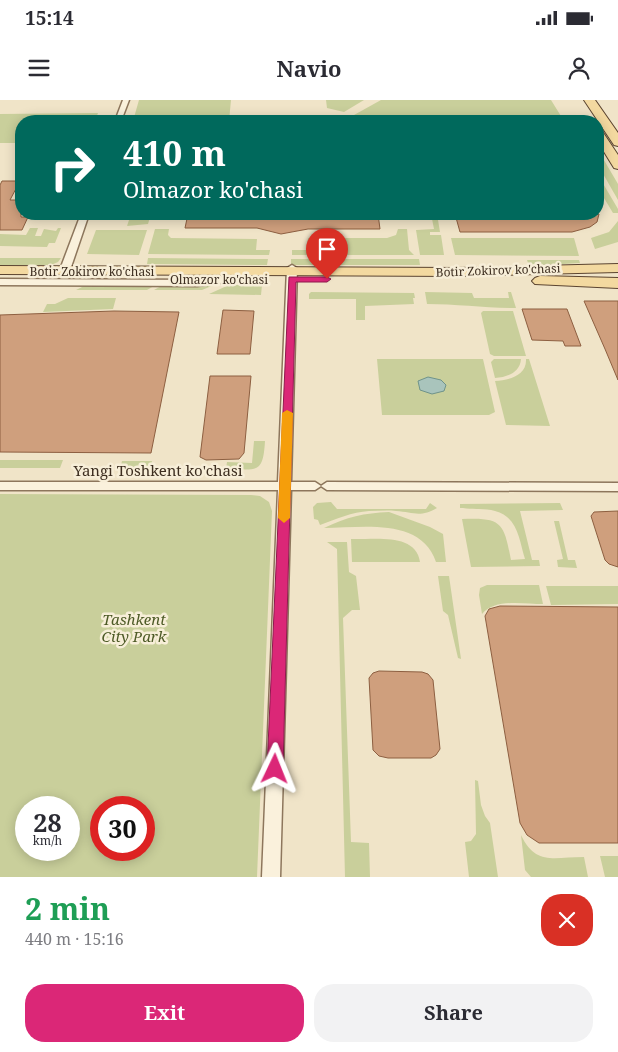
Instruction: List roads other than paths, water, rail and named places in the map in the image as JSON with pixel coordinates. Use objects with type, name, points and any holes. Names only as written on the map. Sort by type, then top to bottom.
[{"type":"main road","points":[[577,100],[590,115]]},
{"type":"main road","points":[[589,100],[591,115]]},
{"type":"main road","points":[[604,129],[618,142]]},
{"type":"main road","points":[[604,143],[618,165]]},
{"type":"main road","name":"Botir Zokirov ko'chasi","points":[[0,268],[292,273],[486,272],[618,268]]},
{"type":"main road","name":"Olmazor ko'chasi","points":[[0,277],[232,279],[292,273],[618,283]]},
{"type":"main road","points":[[498,280],[562,275],[618,274]]},
{"type":"street","points":[[120,115],[126,100]]},
{"type":"street","points":[[66,267],[83,220]]},
{"type":"street","points":[[0,268],[66,267],[292,273],[271,877]]},
{"type":"street","name":"Botir Zokirov ko'chasi","points":[[0,282],[197,283],[232,279]]},
{"type":"street","name":"Yangi Toshkent ko'chasi","points":[[0,486],[618,488]]},
{"type":"water","points":[[428,377],[441,380],[446,385],[444,391],[432,394],[420,390],[418,381]]},
{"type":"park label","name":"Tashkent City Park","points":[[134,628]]}]
